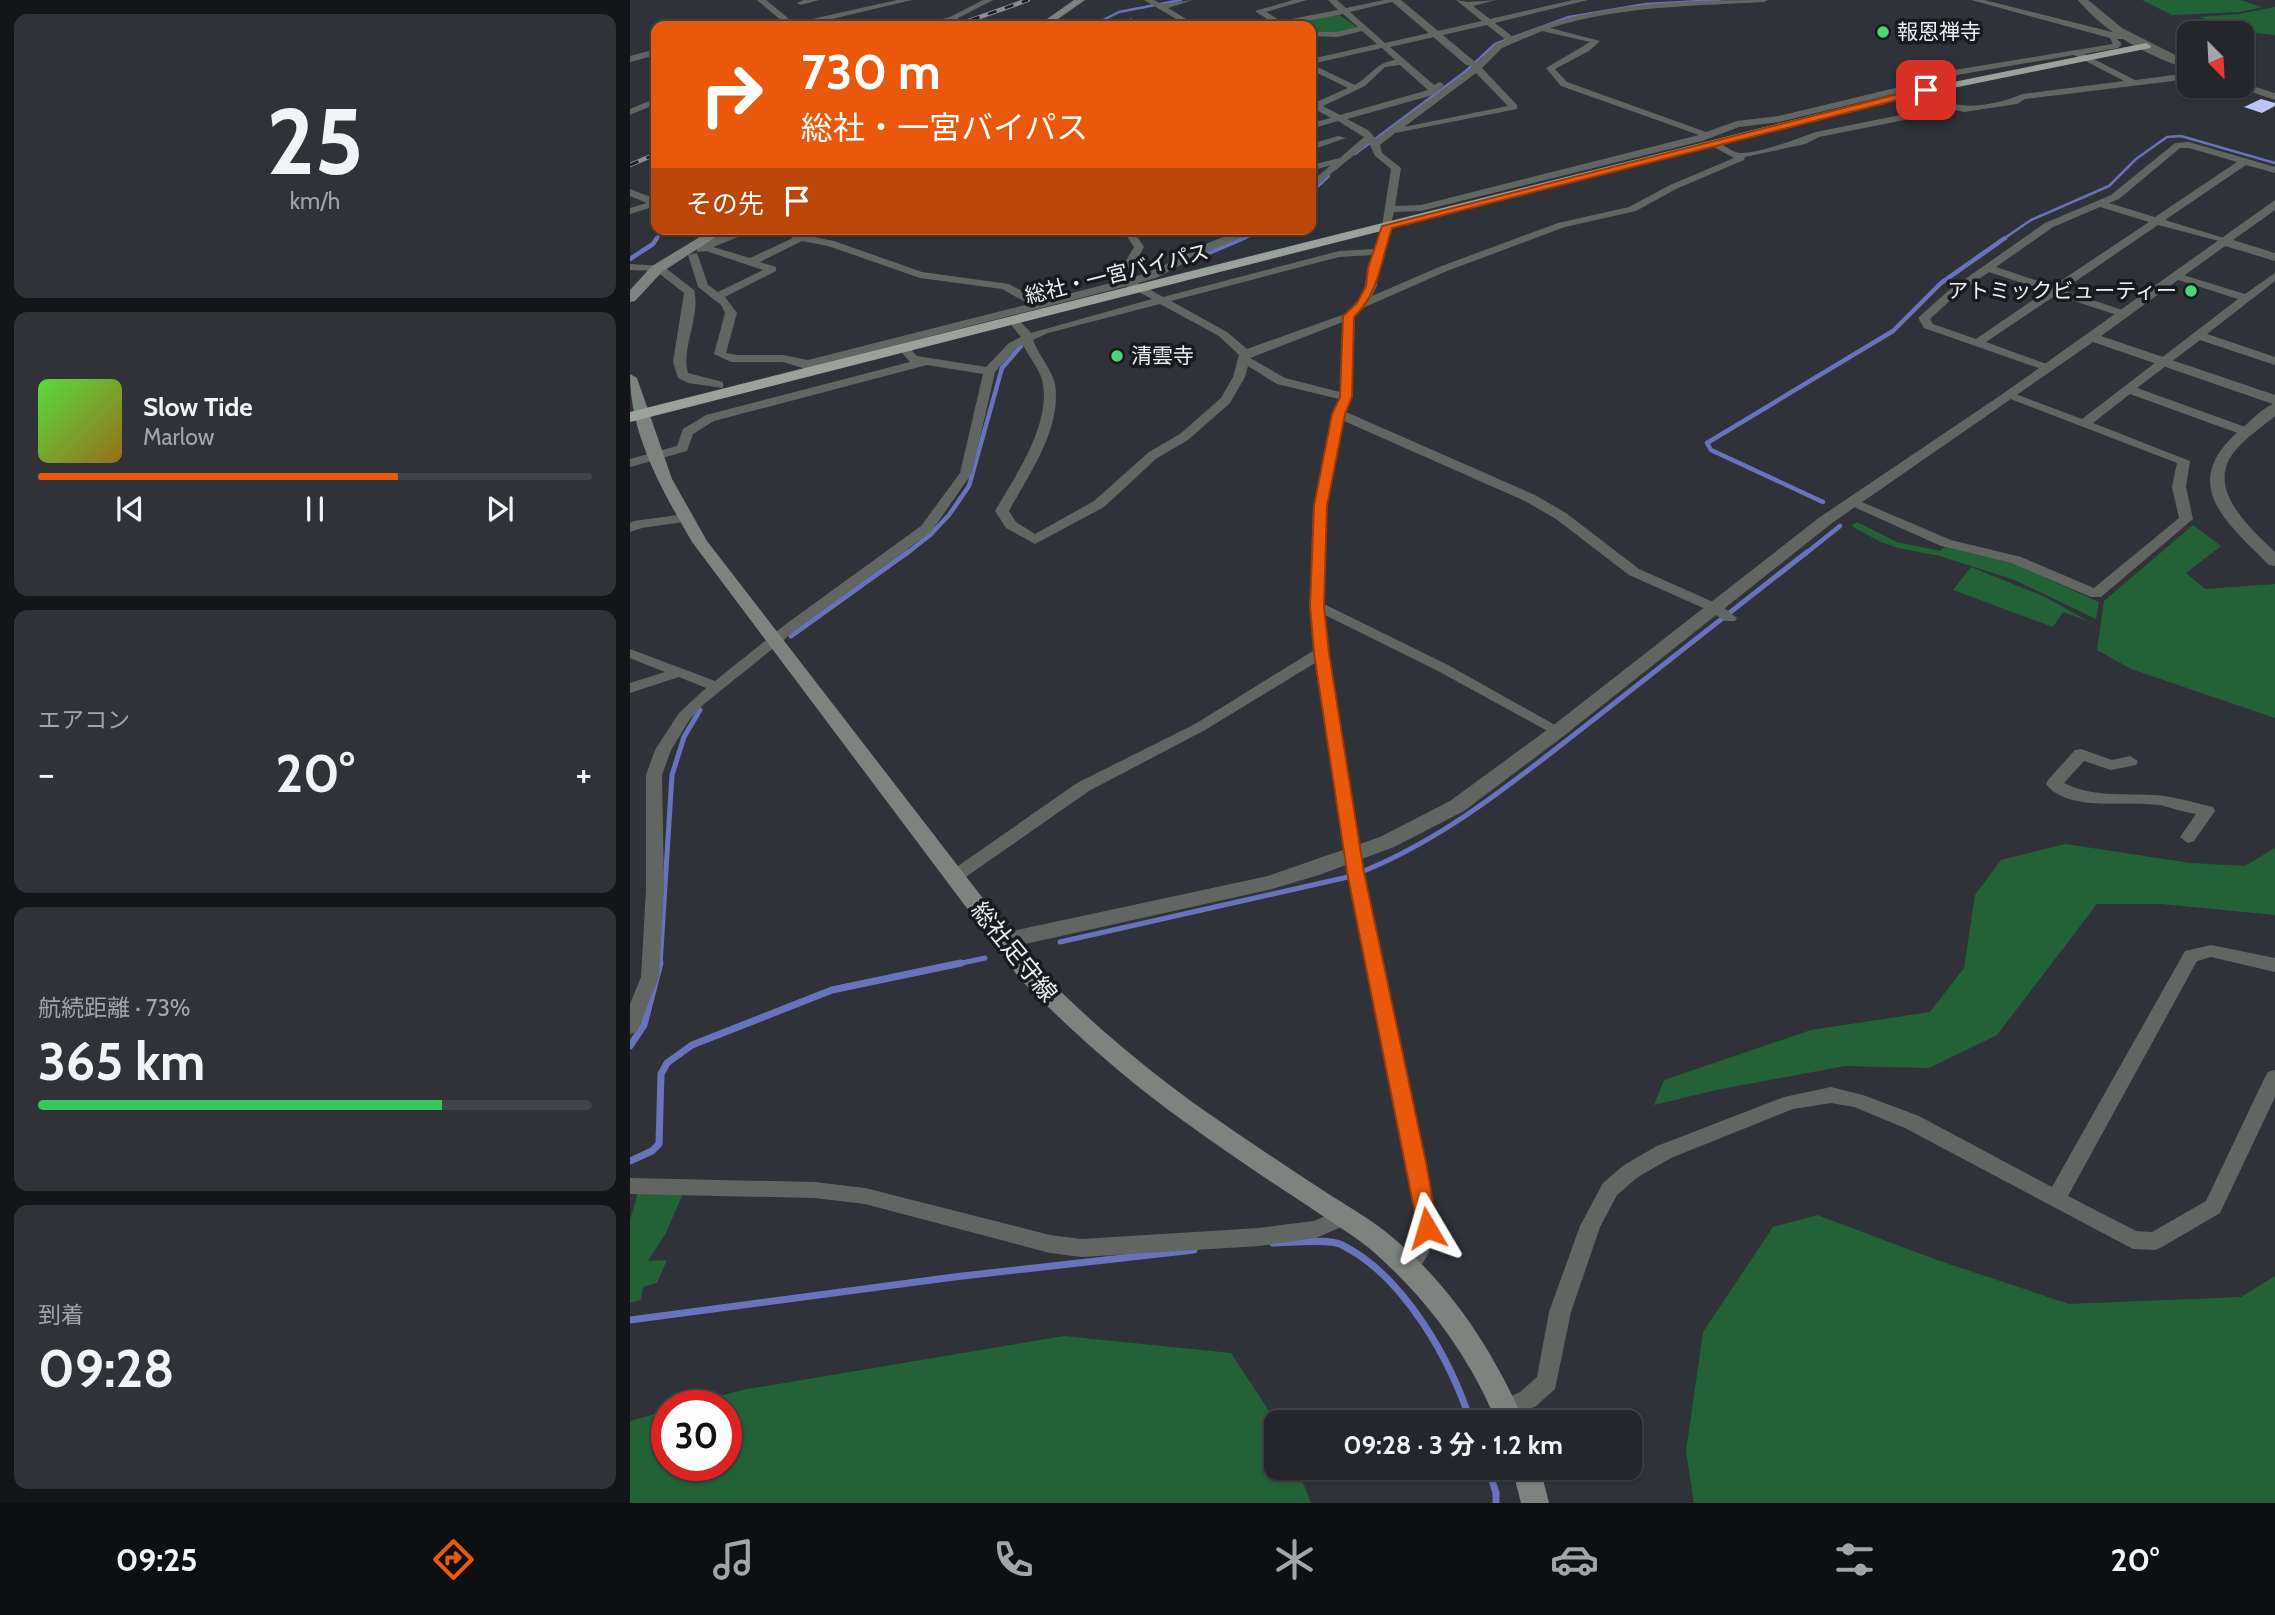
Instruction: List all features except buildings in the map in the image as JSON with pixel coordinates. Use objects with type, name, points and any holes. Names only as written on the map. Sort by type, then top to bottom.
[{"type":"highway","name":"総社・一宮バイパス","points":[[635,415],[812,366],[903,347],[1013,320],[1042,308],[1140,288],[1387,226],[1714,139],[2081,55],[2146,46]]},
{"type":"main road","points":[[1049,21],[1080,0]]},
{"type":"main road","points":[[630,298],[659,268],[713,235]]},
{"type":"main road","name":"総社足守線","points":[[630,379],[635,415],[685,518],[707,551],[1003,941],[1061,1009],[1127,1068],[1343,1217],[1406,1265],[1440,1301],[1470,1343],[1505,1410]]},
{"type":"main road","points":[[1529,1480],[1535,1503]]},
{"type":"street","points":[[761,0],[787,21]]},
{"type":"street","points":[[801,3],[815,0]]},
{"type":"street","points":[[815,21],[908,0]]},
{"type":"street","points":[[955,21],[989,0]]},
{"type":"street","points":[[1148,0],[1185,21]]},
{"type":"street","points":[[1161,7],[1189,0]]},
{"type":"street","points":[[1271,21],[1259,11],[1303,0]]},
{"type":"street","points":[[1332,0],[1434,90]]},
{"type":"street","points":[[1296,21],[1395,0],[1475,65],[1514,107],[1391,132]]},
{"type":"street","points":[[1464,3],[1492,0]]},
{"type":"street","points":[[1316,63],[1584,0]]},
{"type":"street","points":[[1316,179],[1342,159],[1391,132],[1510,39],[1566,20],[1625,5],[1764,0]]},
{"type":"street","points":[[1975,0],[2115,38],[2127,36]]},
{"type":"street","points":[[2083,0],[2127,36],[2177,60]]},
{"type":"street","points":[[849,2],[859,11]]},
{"type":"street","points":[[1464,3],[1510,39]]},
{"type":"street","points":[[1244,356],[1349,316],[1361,305],[1443,269],[1562,225],[1632,209],[1673,187],[1741,158],[1714,139],[1564,84],[1550,68],[1586,50],[1596,41],[1541,28]]},
{"type":"street","points":[[1316,34],[1337,35],[1364,29]]},
{"type":"street","points":[[2081,55],[2115,46],[2118,44],[2113,40],[2115,38]]},
{"type":"street","points":[[630,59],[651,53]]},
{"type":"street","points":[[2081,55],[2132,82]]},
{"type":"street","points":[[1316,103],[1355,88],[1379,71],[1382,65],[1402,62]]},
{"type":"street","points":[[1316,124],[1430,93],[1475,65]]},
{"type":"street","points":[[1316,67],[1355,88]]},
{"type":"street","points":[[1738,156],[1889,119],[2177,77]]},
{"type":"street","points":[[2254,91],[2275,97]]},
{"type":"street","points":[[630,111],[651,103]]},
{"type":"street","points":[[1316,106],[1365,132],[1373,141],[1378,154],[1396,168],[1387,226],[1371,286],[1361,305]]},
{"type":"street","points":[[1316,146],[1341,138]]},
{"type":"street","points":[[1389,209],[1421,208],[1699,139],[1714,139]]},
{"type":"street","points":[[2048,368],[1928,326],[1924,318],[1952,293],[2049,225],[2115,197],[2178,145],[2189,145],[2275,170]]},
{"type":"street","points":[[1316,167],[1342,159]]},
{"type":"street","points":[[1977,343],[2245,161]]},
{"type":"street","points":[[630,192],[651,201]]},
{"type":"street","points":[[2100,204],[2275,257]]},
{"type":"street","points":[[1003,941],[1268,883],[1355,869],[1387,842],[1457,806],[1723,613],[1826,520],[2009,396],[2275,204]]},
{"type":"street","points":[[630,211],[651,205]]},
{"type":"street","points":[[699,245],[730,235]]},
{"type":"street","points":[[794,235],[830,243],[920,275],[1005,286],[1042,308]]},
{"type":"street","points":[[1131,235],[1139,247],[1131,261],[1119,272],[1119,277],[1223,334],[1244,356],[1281,381],[1346,397]]},
{"type":"street","points":[[699,245],[703,287],[719,296],[731,313],[720,354],[724,357],[772,358],[812,366],[1042,308],[1126,281],[1152,276],[1196,253],[1242,235]]},
{"type":"street","points":[[751,262],[801,238]]},
{"type":"street","points":[[699,245],[772,269],[719,296]]},
{"type":"street","points":[[630,1027],[650,976],[655,890],[654,775],[663,750],[684,716],[717,687],[776,639],[926,528],[966,473],[989,371],[1013,345],[1044,331],[1339,254],[1378,252]]},
{"type":"street","points":[[630,267],[659,268],[690,292],[679,362],[682,375],[688,379],[719,385]]},
{"type":"street","points":[[1988,268],[2124,314]]},
{"type":"street","points":[[2176,276],[2246,298]]},
{"type":"street","points":[[2085,423],[2275,276]]},
{"type":"street","points":[[2259,288],[2275,293]]},
{"type":"street","points":[[1349,316],[1346,397],[1339,414],[1320,506],[1317,606],[1321,653],[1355,869],[1424,1204],[1427,1228],[1424,1243],[1406,1265]]},
{"type":"street","points":[[1013,320],[1027,338],[1049,383],[1047,421],[1034,453],[1002,511],[1011,525],[1035,540],[1099,504],[1153,455],[1184,437],[1226,400],[1239,377],[1244,356]]},
{"type":"street","points":[[2198,335],[2273,358]]},
{"type":"street","points":[[2091,337],[2275,400]]},
{"type":"street","points":[[903,347],[913,359],[989,371]]},
{"type":"street","points":[[630,463],[683,448],[687,432],[701,421],[927,361]]},
{"type":"street","points":[[2128,389],[2247,432]]},
{"type":"street","points":[[1852,503],[1946,543],[2016,559],[2096,594],[2186,519],[2179,487],[2184,461],[2009,396]]},
{"type":"street","points":[[2275,408],[2222,457],[2216,474],[2217,489],[2233,518],[2275,561]]},
{"type":"street","points":[[1339,414],[1530,498],[1560,516],[1634,572],[1723,613]]},
{"type":"street","points":[[630,528],[639,524],[685,518]]},
{"type":"street","points":[[1317,606],[1443,668],[1558,731]]},
{"type":"street","points":[[630,653],[717,687]]},
{"type":"street","points":[[954,877],[1083,786],[1200,727],[1321,653]]},
{"type":"street","points":[[630,688],[677,673]]},
{"type":"street","points":[[2130,761],[2111,765],[2081,754],[2054,784],[2065,791],[2082,796],[2166,801],[2207,811],[2188,837]]},
{"type":"street","points":[[2056,1199],[2191,956],[2211,951],[2275,965]]},
{"type":"street","points":[[1515,1410],[1546,1382],[1560,1312],[1590,1226],[1610,1189],[1631,1171],[1664,1152],[1791,1102],[1832,1095],[1856,1100],[1912,1122],[2133,1240],[2155,1241],[2213,1207],[2275,1077]]},
{"type":"street","points":[[630,1185],[814,1189],[866,1196],[1049,1244],[1082,1248],[1259,1237],[1315,1229],[1343,1217]]},
{"type":"green space","points":[[2142,0],[2240,0],[2262,7],[2240,12],[2172,15]]},
{"type":"green space","points":[[2275,7],[2275,35],[2254,33],[2254,21],[2211,21],[2199,17],[2239,14]]},
{"type":"green space","points":[[1338,14],[1358,28],[1329,34],[1316,33],[1316,21],[1302,21]]},
{"type":"green space","points":[[1857,522],[1897,542],[1940,551],[1945,547],[2014,564],[2099,602],[2096,619],[2015,580],[1940,556],[1881,542],[1851,526]]},
{"type":"green space","points":[[2193,525],[2221,546],[2186,573],[2205,589],[2275,584],[2275,718],[2131,669],[2097,650],[2104,601]]},
{"type":"green space","points":[[1971,567],[2043,596],[2088,621],[2063,612],[2053,627],[1953,590]]},
{"type":"green space","points":[[2066,844],[2190,863],[2245,866],[2275,848],[2275,915],[2162,904],[2097,904],[1997,1035],[1929,1068],[1845,1066],[1716,1090],[1654,1105],[1664,1080],[1811,1030],[1930,1012],[1964,968],[1975,895],[2001,860]]},
{"type":"green space","points":[[638,1192],[683,1193],[666,1233],[648,1261],[667,1260],[657,1283],[643,1287],[641,1300],[630,1303],[630,1220]]},
{"type":"green space","points":[[1817,1215],[1934,1259],[2069,1304],[2241,1297],[2275,1276],[2275,1503],[1694,1503],[1686,1451],[1703,1332],[1773,1227]]},
{"type":"green space","points":[[1064,1336],[1231,1353],[1268,1410],[1264,1410],[1264,1480],[1302,1480],[1311,1503],[630,1503],[630,1421],[651,1415],[651,1481],[742,1481],[742,1390]]},
{"type":"waterway","points":[[1101,21],[1119,12],[1181,0]]},
{"type":"waterway","points":[[1355,154],[1466,71],[1495,44],[1569,17],[1646,4],[1720,0]]},
{"type":"waterway","points":[[2002,240],[2031,220],[2109,186],[2136,159],[2167,137],[2181,136],[2275,163]]},
{"type":"waterway","points":[[1316,188],[1329,176]]},
{"type":"waterway","points":[[656,240],[659,235]]},
{"type":"waterway","points":[[1240,240],[1252,235]]},
{"type":"waterway","points":[[630,259],[653,244],[657,238]]},
{"type":"waterway","points":[[1201,256],[1244,238]]},
{"type":"waterway","points":[[1823,502],[1711,450],[1707,443],[1893,331],[1941,283],[2005,238]]},
{"type":"waterway","points":[[906,554],[949,515],[969,486],[1002,368],[1021,346]]},
{"type":"waterway","points":[[1805,554],[1840,526]]},
{"type":"waterway","points":[[791,636],[908,552]]},
{"type":"waterway","points":[[1060,942],[1348,877],[1414,847],[1506,787],[1807,552]]},
{"type":"waterway","points":[[660,965],[672,775],[684,737],[700,710]]},
{"type":"waterway","points":[[953,965],[985,958]]},
{"type":"waterway","points":[[630,1046],[644,1025],[660,963]]},
{"type":"waterway","points":[[630,1161],[652,1151],[659,1144],[661,1074],[667,1063],[692,1045],[832,990],[961,963]]},
{"type":"waterway","points":[[1273,1243],[1336,1243],[1365,1259],[1386,1277],[1405,1298],[1438,1347],[1466,1410]]},
{"type":"waterway","points":[[630,1320],[954,1277],[1194,1250]]},
{"type":"waterway","points":[[1492,1480],[1496,1503]]},
{"type":"railway","points":[[968,21],[1028,0]]},
{"type":"railway","points":[[630,165],[651,156]]},
{"type":"place","name":"報恩禅寺","points":[[1883,32]]},
{"type":"place","name":"アトミックビューティー","points":[[2191,291]]},
{"type":"place","name":"清雲寺","points":[[1117,356]]},
{"type":"route","points":[[1427,1228],[1417,1167],[1355,872],[1321,653],[1317,606],[1320,506],[1339,414],[1346,397],[1349,316],[1361,305],[1371,286],[1373,268],[1387,226],[1926,90]]}]
